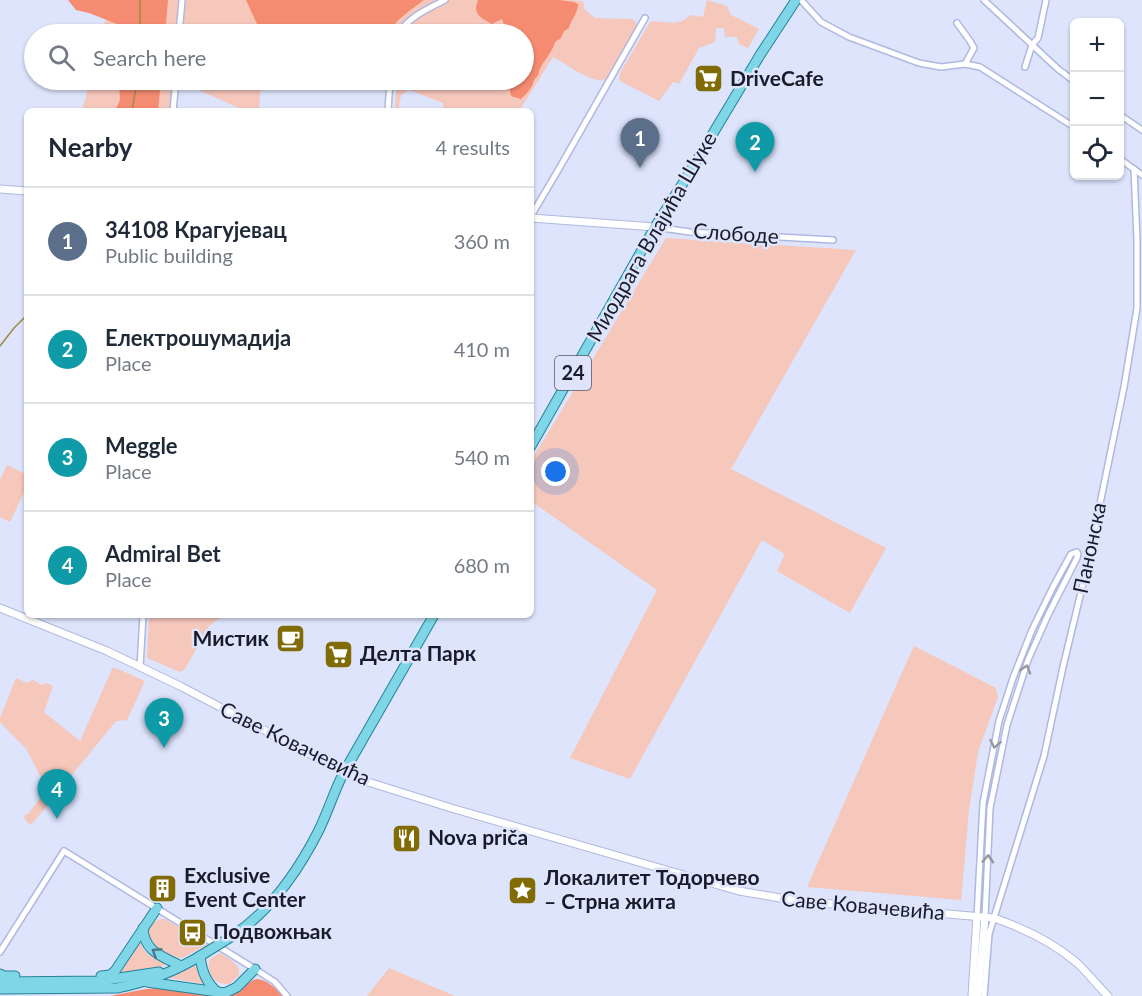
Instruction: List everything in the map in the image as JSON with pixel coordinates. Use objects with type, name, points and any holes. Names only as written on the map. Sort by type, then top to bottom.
[{"type":"main road","name":"Миодрага Влајића Шуке","points":[[534,439],[655,227],[760,55],[799,0]]},
{"type":"main road","points":[[0,989],[106,989],[132,985],[177,968],[203,955],[248,925],[267,908],[291,878],[319,830],[344,772],[432,618]]},
{"type":"main road","points":[[70,982],[114,972],[157,908]]},
{"type":"main road","points":[[142,928],[145,942],[150,949],[177,968]]},
{"type":"main road","points":[[203,955],[202,969],[218,993]]},
{"type":"main road","points":[[0,982],[110,980],[177,968]]},
{"type":"main road","points":[[146,981],[225,993],[233,990],[255,969]]},
{"type":"main road","points":[[0,974],[46,977],[59,982]]},
{"type":"street","points":[[180,24],[182,0]]},
{"type":"street","points":[[405,24],[445,0]]},
{"type":"street","points":[[799,0],[821,22],[849,37],[919,63],[941,66],[965,64],[980,67],[1072,126]]},
{"type":"street","points":[[984,0],[1070,78]]},
{"type":"street","points":[[1025,67],[1032,45],[1038,38],[1046,0]]},
{"type":"street","points":[[534,212],[645,18]]},
{"type":"street","points":[[957,23],[974,48],[965,64]]},
{"type":"street","points":[[173,108],[175,90]]},
{"type":"street","points":[[388,108],[389,90]]},
{"type":"street","points":[[1124,117],[1142,130]]},
{"type":"street","points":[[1124,162],[1142,175]]},
{"type":"street","name":"Панонска","points":[[984,996],[989,934],[1044,756],[1087,567],[1124,387],[1137,308],[1134,169]]},
{"type":"street","points":[[0,189],[24,191]]},
{"type":"street","name":"Слободе","points":[[534,217],[690,232],[833,240]]},
{"type":"street","points":[[972,996],[981,917],[990,808],[1007,725],[1028,660],[1077,558],[1077,552],[1071,554],[1032,630],[999,721],[983,802],[981,917],[978,996]]},
{"type":"street","name":"Саве Ковачевића","points":[[0,608],[24,618]]},
{"type":"street","name":"Саве Ковачевића","points":[[25,618],[98,647],[140,667],[365,781],[739,891],[798,901],[994,918],[1023,929],[1061,952],[1084,970],[1108,996]]},
{"type":"street","points":[[140,667],[143,618]]},
{"type":"street","points":[[0,952],[64,851],[255,969],[274,982],[287,996]]},
{"type":"shaded area","points":[[68,0],[168,0],[166,24],[117,24],[76,10]]},
{"type":"shaded area","points":[[110,0],[569,0],[583,1],[585,10],[595,18],[632,19],[637,26],[607,80],[586,76],[553,57],[534,87],[534,24],[104,24]]},
{"type":"shaded area","points":[[246,0],[424,0],[396,24],[257,24]]},
{"type":"shaded area","points":[[478,0],[559,0],[578,4],[569,28],[555,42],[538,76],[534,79],[534,24],[504,24],[502,19],[492,24],[481,17],[476,5]]},
{"type":"shaded area","points":[[707,0],[727,6],[731,15],[759,29],[748,48],[739,44],[737,37],[725,37],[724,28],[716,28],[715,42],[699,48],[679,84],[673,82],[659,101],[620,81],[620,73],[650,22],[678,22],[690,15],[703,17]]},
{"type":"shaded area","points":[[87,90],[172,90],[170,108],[82,108]]},
{"type":"shaded area","points":[[120,90],[160,90],[158,108],[116,108],[120,100]]},
{"type":"shaded area","points":[[198,90],[260,90],[259,108],[239,108]]},
{"type":"shaded area","points":[[396,90],[409,90],[401,95],[399,108],[395,108]]},
{"type":"shaded area","points":[[409,90],[532,90],[521,108],[444,108],[443,103]]},
{"type":"shaded area","points":[[510,90],[530,90],[521,99],[511,96]]},
{"type":"shaded area","points":[[666,238],[856,250],[731,469],[886,548],[850,613],[777,571],[785,554],[762,540],[630,779],[570,758],[657,590],[534,503],[534,456]]},
{"type":"shaded area","points":[[7,465],[24,474],[24,492],[10,522],[0,517],[0,480]]},
{"type":"shaded area","points":[[149,618],[220,618],[209,626],[185,669],[180,672],[147,658]]},
{"type":"shaded area","points":[[914,646],[996,688],[998,697],[978,752],[969,810],[961,900],[807,887],[904,668]]},
{"type":"shaded area","points":[[113,667],[145,681],[127,720],[116,721],[31,825],[24,816],[29,813],[48,787],[27,750],[0,722],[16,678],[27,683],[33,680],[42,685],[47,683],[53,686],[44,712],[80,741]]},
{"type":"shaded area","points":[[165,919],[207,945],[182,958],[154,948],[148,930],[151,924]]},
{"type":"shaded area","points":[[140,941],[147,953],[167,964],[122,975],[121,972]]},
{"type":"shaded area","points":[[220,953],[234,962],[238,968],[239,976],[229,984],[219,982],[210,973],[210,959]]},
{"type":"shaded area","points":[[198,963],[198,974],[204,984],[169,978],[169,977]]},
{"type":"shaded area","points":[[389,968],[455,996],[367,996]]},
{"type":"shaded area","points":[[253,980],[268,983],[283,996],[231,996]]},
{"type":"shaded area","points":[[160,988],[181,990],[212,996],[110,996]]},
{"type":"waterway","points":[[140,0],[140,24]]},
{"type":"waterway","points":[[132,108],[135,90]]},
{"type":"waterway","points":[[0,346],[24,318]]},
{"type":"place","name":"DriveCafe","points":[[709,79]]},
{"type":"place","name":"34108 Крагујевац","points":[[640,168]]},
{"type":"place","name":"Електрошумадија","points":[[755,172]]},
{"type":"place","name":"Мистик","points":[[290,639]]},
{"type":"place","name":"Делта Парк","points":[[339,654]]},
{"type":"place","name":"Meggle","points":[[164,748]]},
{"type":"place","name":"Admiral Bet","points":[[57,819]]},
{"type":"place","name":"Nova priča","points":[[407,838]]},
{"type":"place","name":"Exclusive Event Center","points":[[163,888]]},
{"type":"place","name":"Локалитет Тодорчево – Стрна жита","points":[[523,890]]},
{"type":"place","name":"Подвожњак","points":[[192,932]]}]
